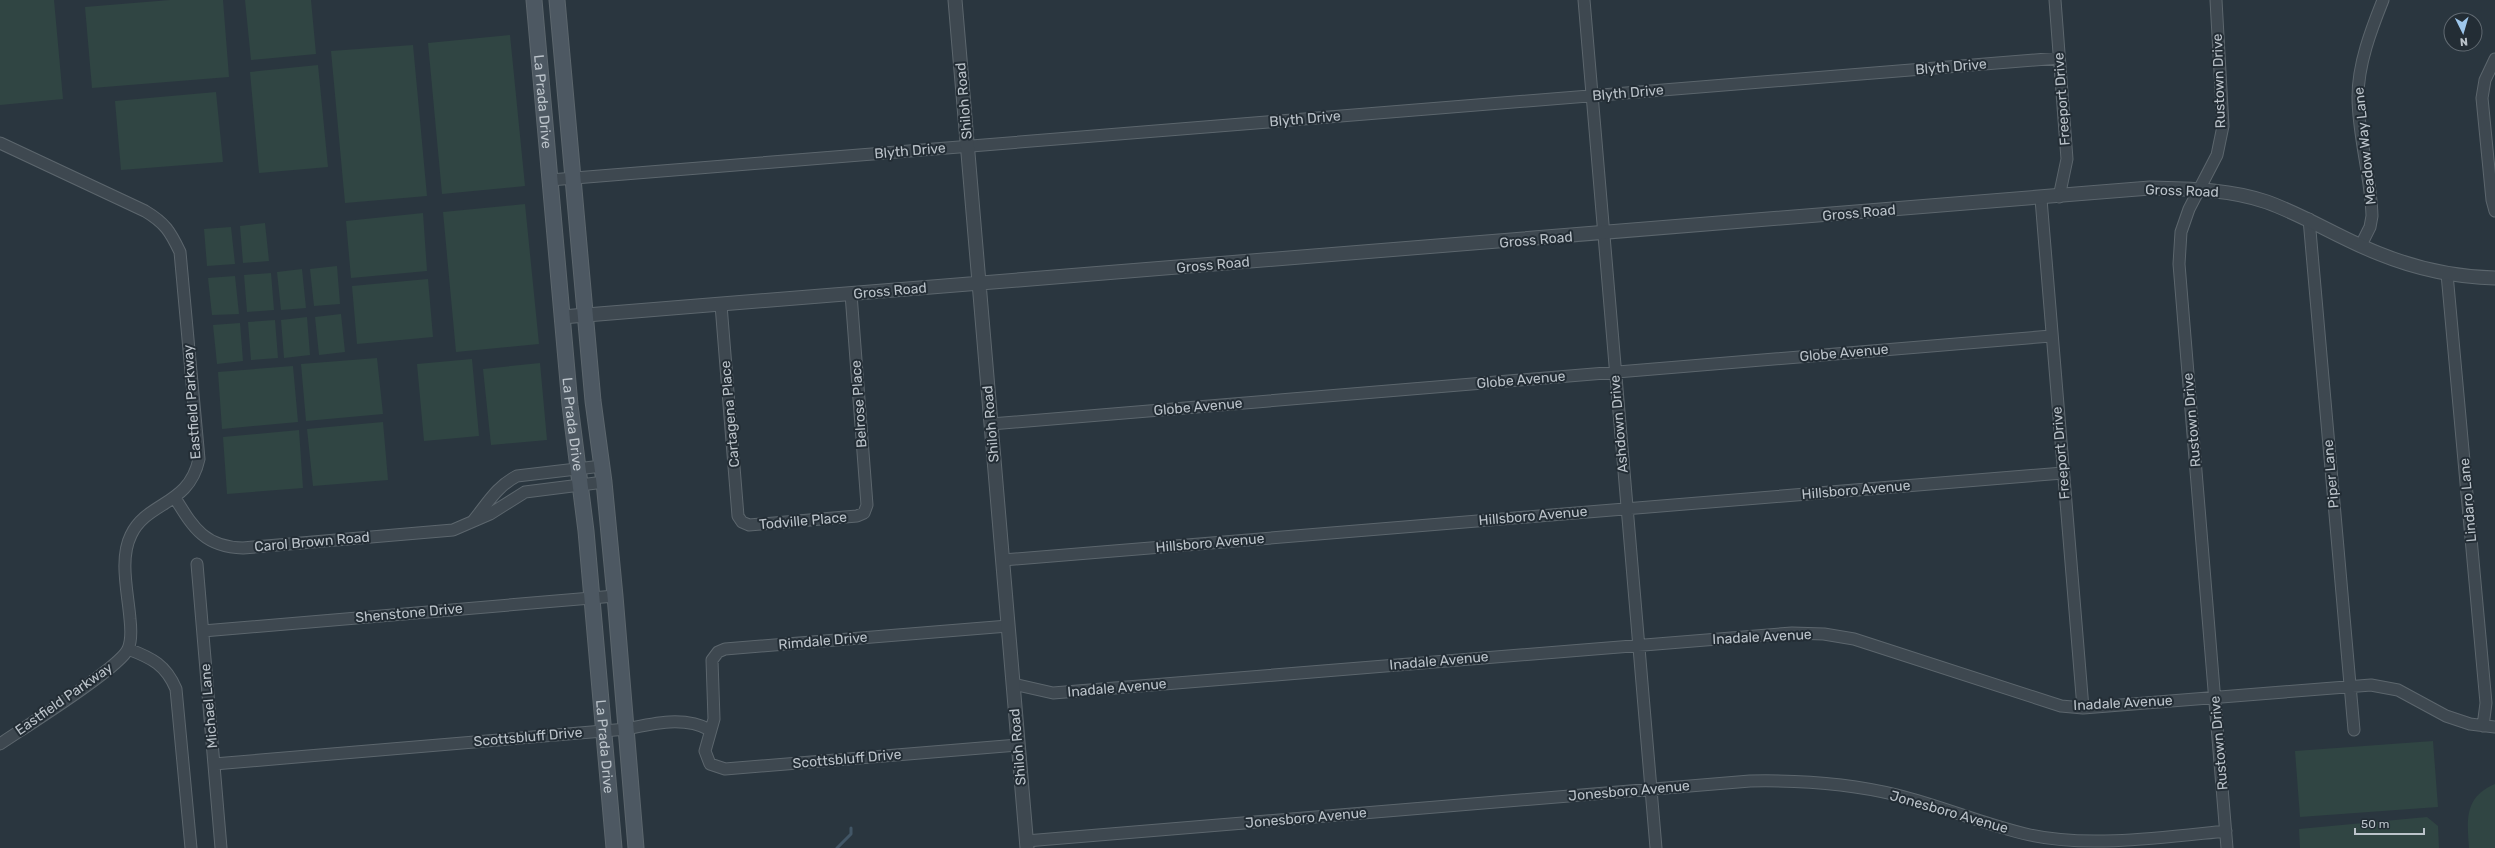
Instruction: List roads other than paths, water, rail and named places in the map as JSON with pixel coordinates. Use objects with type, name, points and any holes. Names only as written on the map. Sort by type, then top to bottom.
[{"type":"main road","name":"La Prada Drive","points":[[534,0],[562,317],[592,598],[614,848]]},
{"type":"main road","name":"La Prada Drive","points":[[557,0],[585,315],[615,596],[636,848]]},
{"type":"street","name":"Shiloh Road","points":[[955,0],[1027,844]]},
{"type":"street","name":"Ashdown Drive","points":[[1584,0],[1656,848]]},
{"type":"street","name":"Freeport Drive","points":[[2055,0],[2067,159],[2059,197]]},
{"type":"street","name":"Rustown Drive","points":[[2216,0],[2223,126],[2218,155],[2188,210],[2181,232],[2179,264],[2227,848]]},
{"type":"street","name":"Meadow Way Lane","points":[[2361,245],[2370,227],[2372,216],[2358,99],[2359,78],[2369,38],[2384,0]]},
{"type":"street","name":"Blyth Drive","points":[[550,180],[2059,58]]},
{"type":"street","points":[[2495,59],[2485,80],[2482,98],[2492,200],[2495,211]]},
{"type":"street","name":"Eastfield Parkway","points":[[0,143],[145,210],[163,222],[172,235],[180,252],[199,459],[195,475],[183,491],[137,526],[131,535],[126,550],[131,628],[128,649],[121,659],[0,744]]},
{"type":"street","name":"Gross Road","points":[[562,317],[2041,199],[2150,188],[2200,189],[2265,202],[2309,219],[2361,245],[2403,262],[2447,274],[2495,278]]},
{"type":"street","name":"Freeport Drive","points":[[2041,199],[2051,336],[2083,708]]},
{"type":"street","name":"Piper Lane","points":[[2309,219],[2354,730]]},
{"type":"street","name":"Lindaro Lane","points":[[2447,274],[2486,703],[2483,726]]},
{"type":"street","name":"Belrose Place","points":[[851,294],[867,505],[864,512]]},
{"type":"street","name":"Cartagena Place","points":[[721,305],[738,516],[742,522]]},
{"type":"street","name":"Globe Avenue","points":[[991,424],[2051,336]]},
{"type":"street","points":[[470,524],[506,482],[530,473],[602,466]]},
{"type":"street","name":"Hillsboro Avenue","points":[[1003,560],[2063,473]]},
{"type":"street","name":"Carol Brown Road","points":[[175,498],[193,527],[203,536],[216,544],[233,548],[442,532],[470,524],[525,492],[604,482]]},
{"type":"street","name":"Todville Place","points":[[742,522],[749,525],[764,524],[858,516],[864,512]]},
{"type":"street","name":"Michael Lane","points":[[197,564],[221,848]]},
{"type":"street","name":"Shenstone Drive","points":[[203,631],[615,596]]},
{"type":"street","name":"Rimdale Drive","points":[[710,730],[714,708],[712,660],[718,652],[725,649],[1008,626]]},
{"type":"street","name":"Inadale Avenue","points":[[1013,684],[1053,693],[1792,633],[1824,634],[1854,639],[2061,706],[2083,708],[2371,685],[2398,690],[2446,716],[2483,726],[2495,727]]},
{"type":"street","points":[[128,649],[158,664],[170,674],[176,689],[191,848]]},
{"type":"street","name":"Scottsbluff Drive","points":[[214,764],[627,729],[648,724],[681,722],[702,725],[710,730],[706,740],[706,758],[710,764],[725,769],[1018,745]]},
{"type":"street","name":"Jonesboro Avenue","points":[[1027,844],[1651,789],[1757,781],[1802,780],[1852,786],[1898,796],[2030,836],[2058,840],[2102,841],[2226,831]]},
{"type":"waterway","points":[[837,848],[851,834],[851,828]]}]
